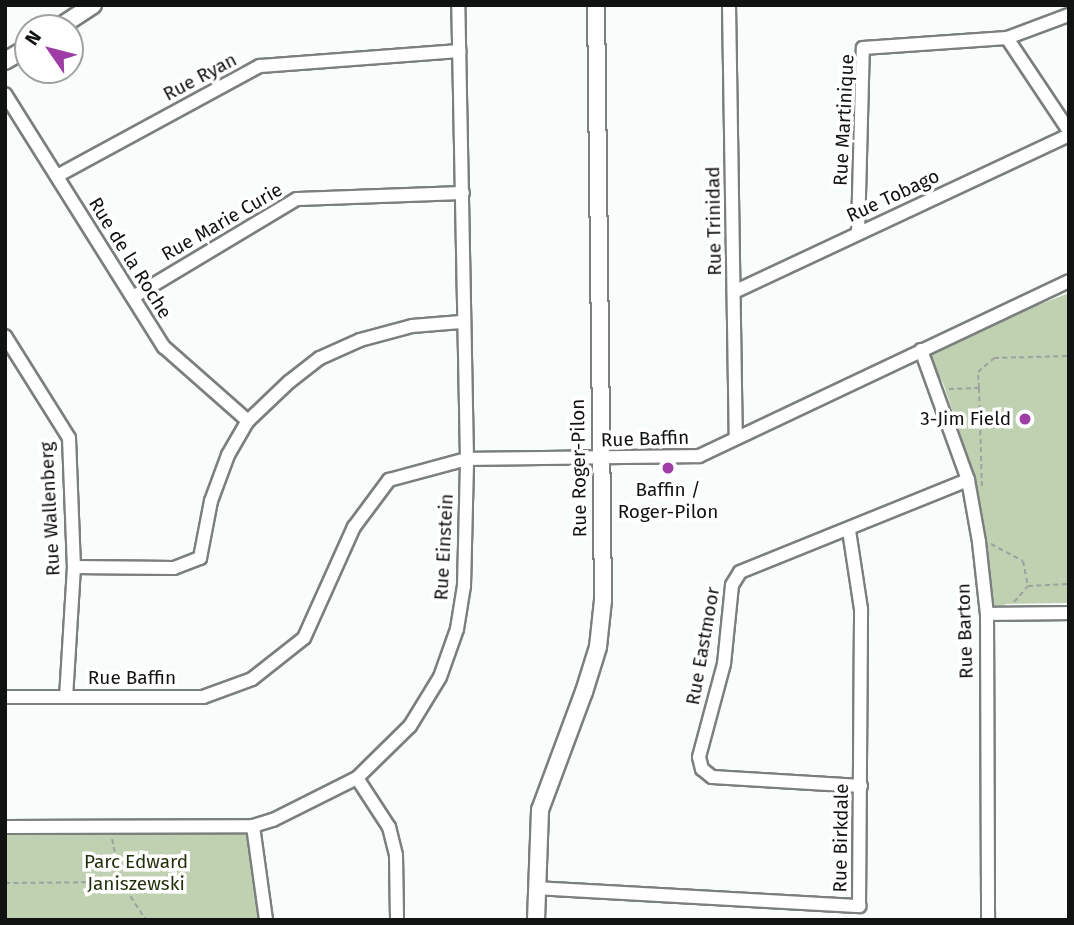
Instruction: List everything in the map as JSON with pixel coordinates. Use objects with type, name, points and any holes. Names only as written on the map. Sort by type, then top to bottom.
[{"type":"street","name":"Rue Einstein","points":[[5,827],[253,826],[357,778],[410,726],[440,677],[457,629],[464,586],[467,458],[461,322],[463,192],[457,5]]},
{"type":"street","name":"Rue Roger-Pilon","points":[[536,920],[540,810],[598,647],[603,600],[596,5]]},
{"type":"street","name":"Rue Trinidad","points":[[729,5],[736,437]]},
{"type":"street","name":"Rue Martinique","points":[[858,233],[863,48],[1007,38],[1069,15]]},
{"type":"street","points":[[1007,38],[1069,133]]},
{"type":"street","name":"Rue Ryan","points":[[57,176],[260,66],[459,51]]},
{"type":"street","name":"Rue de la Roche","points":[[5,94],[164,347],[248,421]]},
{"type":"street","name":"Rue Tobago","points":[[734,292],[1069,133]]},
{"type":"street","name":"Rue Marie Curie","points":[[132,297],[297,200],[463,192]]},
{"type":"street","name":"Rue Baffin","points":[[5,697],[203,696],[252,680],[304,638],[354,527],[389,480],[467,458],[602,460],[699,456],[1069,281]]},
{"type":"street","points":[[74,567],[174,568],[200,558],[211,501],[228,455],[248,421],[320,358],[360,340],[412,326],[461,322]]},
{"type":"street","name":"Rue Wallenberg","points":[[5,336],[69,438],[74,567],[66,697]]},
{"type":"street","name":"Rue Barton","points":[[920,351],[968,480],[987,614],[988,920]]},
{"type":"street","name":"Rue Eastmoor","points":[[861,786],[712,777],[702,769],[699,757],[724,664],[732,584],[740,572],[849,531],[968,480]]},
{"type":"street","name":"Rue Birkdale","points":[[536,888],[859,906],[860,610],[849,531]]},
{"type":"street","points":[[987,614],[1069,613]]},
{"type":"street","points":[[357,778],[389,827],[396,855],[397,920]]},
{"type":"street","points":[[253,826],[266,920]]},
{"type":"path","points":[[982,496],[978,372],[994,358],[1069,356]]},
{"type":"path","points":[[936,389],[979,388]]},
{"type":"path","points":[[988,542],[1023,561],[1028,586]]},
{"type":"path","points":[[1012,614],[1013,604],[1028,586],[1069,584]]},
{"type":"path","points":[[112,827],[121,882],[146,920]]},
{"type":"path","points":[[5,883],[121,882]]},
{"type":"green space","points":[[1069,293],[1069,603],[1006,604],[987,614],[991,581],[973,472],[943,383],[921,350]]},
{"type":"green space","name":"Parc Edward Janiszewski","points":[[253,826],[266,920],[5,920],[5,827]]},
{"type":"place","name":"3-Jim Field","points":[[1025,419]]},
{"type":"place","name":"Baffin / Roger-Pilon","points":[[668,468]]}]
